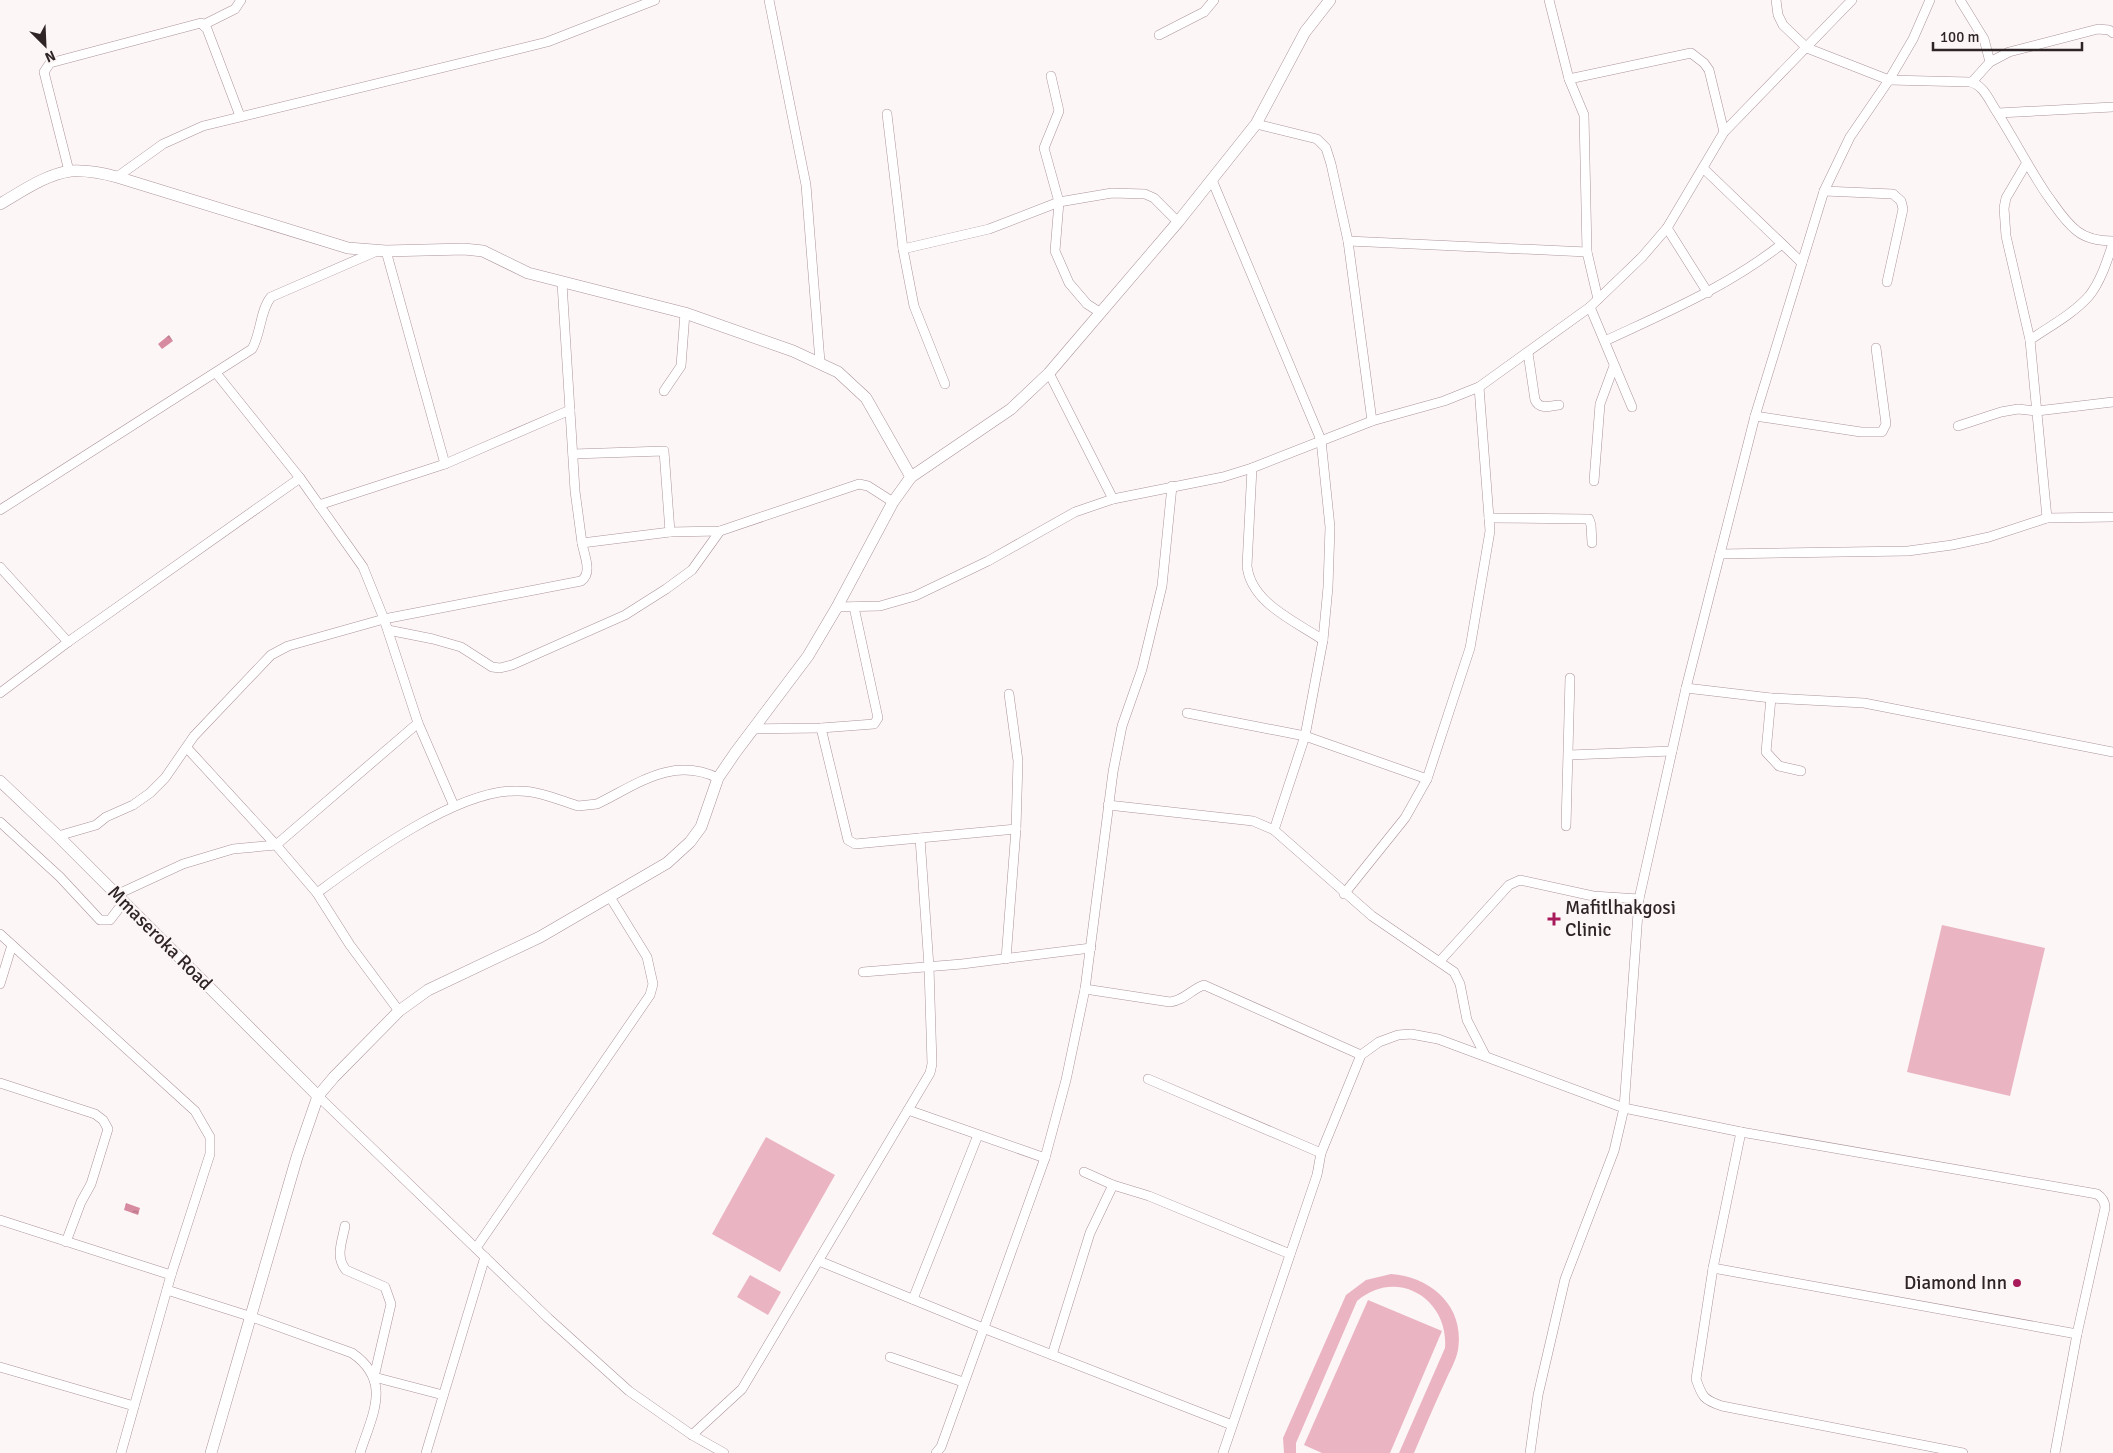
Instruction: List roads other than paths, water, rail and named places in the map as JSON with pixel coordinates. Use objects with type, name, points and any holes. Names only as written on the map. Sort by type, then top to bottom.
[{"type":"street","points":[[203,25],[235,8],[241,0]]},
{"type":"street","points":[[117,177],[163,144],[203,126],[547,42],[655,0]]},
{"type":"street","points":[[769,0],[806,185],[820,362]]},
{"type":"street","points":[[1159,36],[1204,12],[1214,0]]},
{"type":"street","points":[[211,1453],[297,1157],[318,1096],[334,1077],[400,1011],[428,990],[540,937],[667,863],[690,842],[701,827],[718,778],[808,656],[837,607],[893,502],[911,476],[1011,409],[1049,373],[1178,222],[1256,124],[1305,32],[1330,0]]},
{"type":"street","points":[[1549,0],[1569,79],[1584,115],[1587,252],[1598,299]]},
{"type":"street","points":[[1776,0],[1778,16],[1782,25],[1807,48],[1890,80],[1972,82],[1983,90],[2026,164],[2061,214],[2077,231],[2102,241],[2113,242],[2103,272],[2090,294],[2074,311],[2030,340]]},
{"type":"street","points":[[837,607],[880,606],[915,596],[988,561],[1074,512],[1114,499],[1223,477],[1252,468],[1372,421],[1444,401],[1479,387],[1590,307],[1642,257],[1667,228],[1724,132],[1852,0]]},
{"type":"street","points":[[1530,1453],[1538,1395],[1564,1279],[1614,1151],[1624,1108],[1639,899],[1686,688],[1755,416],[1824,191],[1850,137],[1890,80],[1913,39],[1930,0]]},
{"type":"street","points":[[1960,0],[1984,39],[1990,62]]},
{"type":"street","points":[[69,171],[44,72],[46,66],[50,63],[198,23],[207,29],[240,116]]},
{"type":"street","points":[[1972,82],[1990,62],[2009,52],[2098,29],[2109,30],[2113,33]]},
{"type":"street","points":[[1569,79],[1691,53],[1704,63],[1709,70],[1724,132]]},
{"type":"street","points":[[1051,76],[1059,111],[1044,148],[1060,202],[1055,251],[1061,269],[1069,283],[1087,304],[1101,313]]},
{"type":"street","points":[[1998,113],[2113,107]]},
{"type":"street","points":[[887,114],[903,248],[914,306],[945,384]]},
{"type":"street","points":[[1256,124],[1311,138],[1322,143],[1331,164],[1348,241],[1372,421]]},
{"type":"street","points":[[2026,164],[2006,198],[2004,208],[2006,236],[2030,340],[2047,518]]},
{"type":"street","points":[[1703,168],[1802,263]]},
{"type":"street","points":[[0,204],[43,180],[69,171],[98,172],[348,248],[382,251],[464,249],[483,251],[516,268],[562,283],[685,313],[820,362],[838,372],[866,398],[911,476]]},
{"type":"street","points":[[1212,180],[1321,440],[1330,527],[1328,587],[1323,640],[1305,736],[1274,830]]},
{"type":"street","points":[[1824,191],[1893,194],[1901,201],[1903,209],[1887,282]]},
{"type":"street","points":[[903,248],[989,229],[1060,202],[1112,193],[1145,194],[1154,198],[1178,222]]},
{"type":"street","points":[[1667,228],[1708,293]]},
{"type":"street","points":[[1348,241],[1587,252]]},
{"type":"street","points":[[1605,341],[1708,293],[1760,261],[1782,244]]},
{"type":"street","points":[[0,510],[252,350],[260,331],[266,304],[271,297],[382,251]]},
{"type":"street","points":[[382,251],[445,464]]},
{"type":"street","points":[[58,836],[96,825],[106,816],[141,801],[165,778],[194,736],[279,650],[384,619],[581,580],[586,577],[588,572],[575,490],[562,283]]},
{"type":"street","points":[[1590,307],[1632,407]]},
{"type":"street","points":[[664,391],[681,366],[685,313]]},
{"type":"street","points":[[1755,416],[1861,432],[1882,432],[1886,424],[1876,348]]},
{"type":"street","points":[[1528,353],[1537,404],[1541,407],[1559,405]]},
{"type":"street","points":[[1594,481],[1600,404],[1614,366]]},
{"type":"street","points":[[216,373],[300,478],[363,567],[388,630],[418,723],[454,806]]},
{"type":"street","points":[[1049,373],[1114,499]]},
{"type":"street","points":[[1344,894],[1405,818],[1427,779],[1470,648],[1490,530],[1479,387]]},
{"type":"street","points":[[1958,426],[2018,409],[2037,411],[2113,402]]},
{"type":"street","points":[[319,505],[445,464],[570,410]]},
{"type":"street","points":[[573,454],[664,451],[670,532]]},
{"type":"street","points":[[1252,468],[1248,578],[1254,590],[1271,606],[1323,640]]},
{"type":"street","points":[[0,693],[68,642],[300,478]]},
{"type":"street","points":[[582,543],[670,532],[720,531],[859,484],[868,486],[893,502]]},
{"type":"street","points":[[936,1453],[941,1447],[1045,1158],[1066,1080],[1085,989],[1112,772],[1122,726],[1142,669],[1162,586],[1172,486]]},
{"type":"street","points":[[1720,554],[1908,551],[1952,545],[1989,537],[2047,518],[2113,517]]},
{"type":"street","points":[[1489,518],[1589,519],[1592,525],[1592,543]]},
{"type":"street","points":[[388,630],[461,647],[492,667],[500,668],[512,665],[625,615],[666,589],[692,570],[720,531]]},
{"type":"street","points":[[0,566],[68,642]]},
{"type":"street","points":[[753,729],[821,728],[874,724],[878,720],[854,607]]},
{"type":"street","points":[[1566,826],[1570,678]]},
{"type":"street","points":[[1686,688],[1772,698],[1864,703],[2113,752]]},
{"type":"street","points":[[1006,958],[1016,829],[1018,761],[1009,694]]},
{"type":"street","points":[[1772,698],[1766,752],[1779,766],[1801,771]]},
{"type":"street","points":[[1188,713],[1305,736],[1427,779]]},
{"type":"street","points":[[0,822],[60,877],[100,920],[110,920],[120,899],[183,864],[233,849],[276,845],[418,723]]},
{"type":"street","points":[[821,728],[848,840],[855,844],[1016,829]]},
{"type":"street","points":[[187,748],[276,845],[316,893],[350,945],[400,1011]]},
{"type":"street","points":[[1569,755],[1672,752]]},
{"type":"street","points":[[316,893],[368,856],[454,806],[502,791],[517,790],[529,792],[578,806],[586,806],[597,804],[659,774],[676,769],[706,772],[718,778]]},
{"type":"street","name":"Mmaseroka Road","points":[[0,782],[58,836],[318,1096]]},
{"type":"street","points":[[1108,805],[1253,821],[1274,830],[1344,894],[1372,916],[1454,972],[1460,984],[1467,1020],[1485,1055]]},
{"type":"street","points":[[692,1435],[742,1389],[930,1073],[932,1064],[929,967],[920,838]]},
{"type":"street","points":[[1440,961],[1509,885],[1520,880],[1593,896],[1639,899]]},
{"type":"street","points":[[476,1248],[650,996],[653,984],[647,957],[610,897]]},
{"type":"street","points":[[0,934],[195,1111],[210,1137],[210,1154],[171,1275],[121,1453]]},
{"type":"street","points":[[0,984],[12,945]]},
{"type":"street","points":[[863,972],[929,967],[1091,948]]},
{"type":"street","points":[[1085,989],[1170,1002],[1176,1001],[1194,988],[1204,986],[1361,1055]]},
{"type":"street","points":[[1223,1453],[1317,1175],[1321,1153],[1361,1055],[1379,1042],[1411,1034],[1438,1039],[1485,1055],[1624,1108],[1741,1132],[2097,1194],[2104,1200],[2105,1208],[2054,1452]]},
{"type":"street","points":[[1148,1079],[1321,1153]]},
{"type":"street","points":[[0,1082],[95,1114],[106,1124],[108,1129],[91,1184],[81,1202],[66,1242]]},
{"type":"street","points":[[318,1096],[548,1318],[629,1391],[692,1435],[724,1453]]},
{"type":"street","points":[[908,1110],[1045,1158]]},
{"type":"street","points":[[1741,1132],[1714,1268],[1696,1379],[1706,1400],[1722,1406],[1963,1453]]},
{"type":"street","points":[[913,1300],[978,1135]]},
{"type":"street","points":[[1084,1172],[1113,1185],[1149,1196],[1290,1254]]},
{"type":"street","points":[[1052,1355],[1090,1233],[1113,1185]]},
{"type":"street","points":[[0,1220],[171,1275]]},
{"type":"street","points":[[345,1226],[339,1254],[343,1266],[346,1270],[385,1287],[391,1304],[374,1377]]},
{"type":"street","points":[[426,1453],[485,1257]]},
{"type":"street","points":[[819,1261],[983,1328],[1232,1425]]},
{"type":"street","points":[[1714,1268],[2078,1334]]},
{"type":"street","points":[[167,1290],[252,1317],[352,1353],[362,1360],[374,1377],[377,1386],[377,1399],[360,1453]]},
{"type":"street","points":[[890,1357],[963,1382]]},
{"type":"street","points":[[0,1367],[134,1406]]},
{"type":"street","points":[[374,1377],[443,1395]]},
{"type":"water","points":[[169,335],[173,341],[162,349],[158,344]]},
{"type":"water","points":[[126,1203],[140,1208],[138,1215],[124,1210]]},
{"type":"place","name":"Mafitlhakgosi Clinic","points":[[1554,919]]},
{"type":"place","name":"Diamond Inn","points":[[2017,1283]]}]
